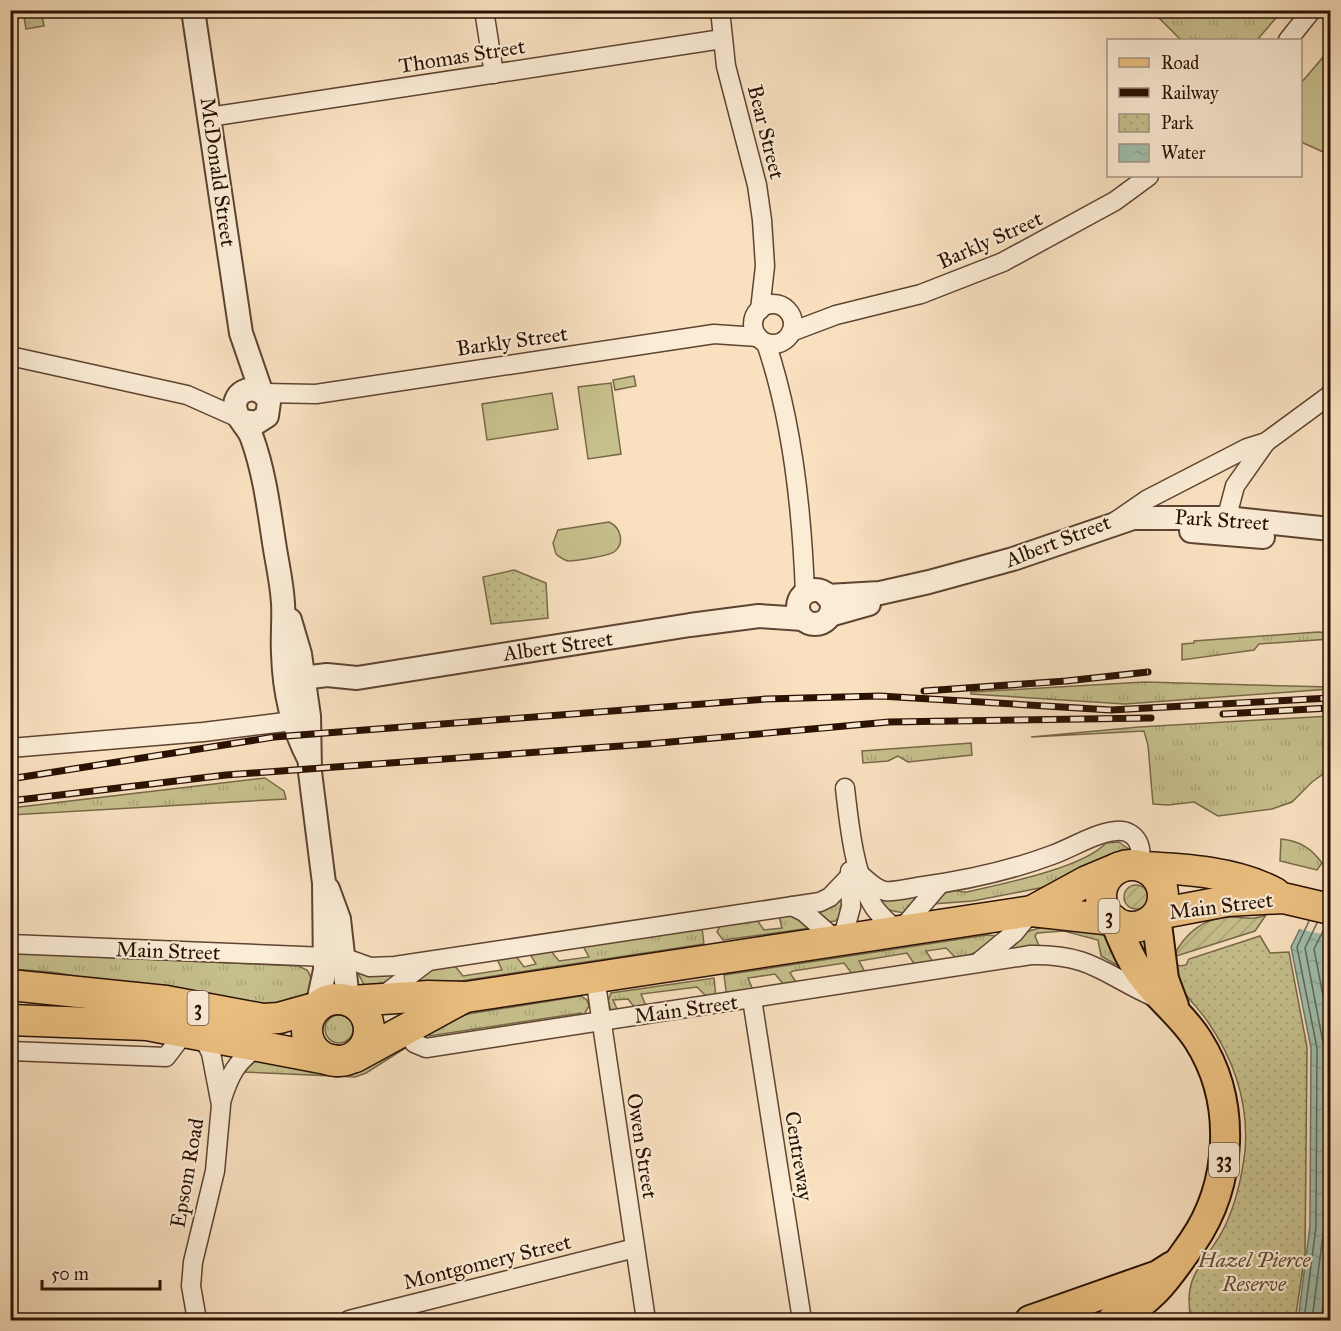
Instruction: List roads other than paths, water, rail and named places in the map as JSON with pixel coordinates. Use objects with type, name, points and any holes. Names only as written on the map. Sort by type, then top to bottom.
[{"type":"highway","name":"Main Street","points":[[1032,911],[1087,881],[1133,867],[1178,868],[1231,878],[1263,887],[1306,904]]},
{"type":"highway","points":[[1133,867],[1156,875],[1163,889],[1162,904],[1157,915]]},
{"type":"highway","name":"3","points":[[1133,867],[1107,879],[1101,893],[1104,908],[1114,921],[1124,926],[1139,926],[1157,915]]},
{"type":"highway","name":"Main Street","points":[[1157,915],[1227,901],[1306,904]]},
{"type":"highway","name":"Main Street","points":[[360,1000],[466,997],[1032,911],[1114,921]]},
{"type":"highway","name":"3","points":[[10,986],[166,1001],[263,1019],[279,1018],[334,999],[360,1000]]},
{"type":"highway","name":"Main Street","points":[[343,1060],[466,997]]},
{"type":"highway","points":[[316,1007],[308,1020],[308,1040],[319,1055],[343,1060],[364,1046],[369,1031],[360,1000]]},
{"type":"highway","name":"3","points":[[10,1020],[138,1025],[343,1060]]},
{"type":"main road","name":"33","points":[[1157,915],[1164,979],[1173,1007]]},
{"type":"main road","name":"33","points":[[1030,1320],[1125,1307],[1158,1275],[1176,1263],[1199,1231],[1213,1204],[1222,1170],[1226,1136],[1221,1094],[1212,1067],[1199,1040],[1173,1007],[1139,971],[1114,921]]},
{"type":"street","name":"McDonald Street","points":[[193,10],[252,393]]},
{"type":"street","points":[[484,10],[494,74]]},
{"type":"street","name":"Bear Street","points":[[720,10],[722,39],[735,106],[757,185],[770,311]]},
{"type":"street","points":[[1289,39],[1312,10]]},
{"type":"street","name":"Thomas Street","points":[[210,117],[722,39]]},
{"type":"street","name":"Barkly Street","points":[[187,395],[316,394],[714,334],[774,339],[836,315],[921,294],[1003,262],[1115,201],[1148,177]]},
{"type":"street","points":[[770,311],[793,326],[774,339],[754,331],[770,311]]},
{"type":"street","name":"Barkly Street","points":[[714,334],[770,311],[836,315]]},
{"type":"street","points":[[774,339],[805,557],[814,602]]},
{"type":"street","name":"Barkly Street","points":[[10,356],[187,395],[254,418],[316,394]]},
{"type":"street","points":[[254,418],[235,407],[252,393],[269,402],[254,418],[250,432],[264,474],[284,604],[283,657],[310,732],[309,759],[324,883],[323,923],[335,958],[360,1000]]},
{"type":"street","name":"Albert Street","points":[[296,688],[327,675],[357,678],[759,616],[814,602],[880,593],[1013,559],[1115,528],[1148,499],[1247,448],[1266,442],[1330,396]]},
{"type":"street","points":[[1224,526],[1235,486],[1266,442]]},
{"type":"street","name":"Park Street","points":[[1115,528],[1148,516],[1330,542]]},
{"type":"street","name":"Park Street","points":[[1224,526],[1330,529]]},
{"type":"street","points":[[296,688],[293,721],[309,759]]},
{"type":"street","points":[[10,748],[203,732],[293,721]]},
{"type":"street","points":[[792,906],[804,912],[840,940],[851,914],[856,876],[845,788]]},
{"type":"street","points":[[856,876],[873,886],[888,891],[940,884],[1026,865],[1102,833],[1117,831],[1127,832],[1136,839],[1142,853],[1133,867]]},
{"type":"street","points":[[856,876],[873,906],[899,931],[940,884]]},
{"type":"street","name":"Main Street","points":[[10,944],[335,958],[374,968],[824,901],[856,876]]},
{"type":"street","name":"Main Street","points":[[976,964],[996,949],[1032,911]]},
{"type":"street","name":"Main Street","points":[[408,1028],[414,1043],[426,1048],[1031,955],[1079,959],[1173,1007]]},
{"type":"street","points":[[316,1007],[335,958]]},
{"type":"street","name":"Main Street","points":[[360,1000],[428,961]]},
{"type":"street","name":"Owen Street","points":[[596,977],[646,1320]]},
{"type":"street","name":"Centreway","points":[[752,999],[802,1320]]},
{"type":"street","points":[[10,1051],[166,1057],[193,1033]]},
{"type":"street","name":"Epsom Road","points":[[193,1033],[211,1053],[220,1105],[215,1172],[193,1262],[191,1286],[197,1320]]},
{"type":"street","name":"Epsom Road","points":[[220,1105],[233,1069],[240,1060],[259,1046]]},
{"type":"street","name":"Montgomery Street","points":[[349,1320],[635,1248]]},
{"type":"water","points":[[1330,875],[1330,1320],[1298,1320],[1310,1226],[1311,1048],[1291,947],[1324,880]]},
{"type":"railway","points":[[924,691],[1066,681],[1148,672]]},
{"type":"railway","points":[[10,779],[274,737],[766,699],[880,696],[1111,710],[1330,698]]},
{"type":"railway","points":[[1223,714],[1330,708]]},
{"type":"railway","points":[[10,801],[226,775],[648,744],[889,722],[1151,718]]},
{"type":"park label","name":"Hazel Pierce Reserve","points":[[1254,1272]]}]
